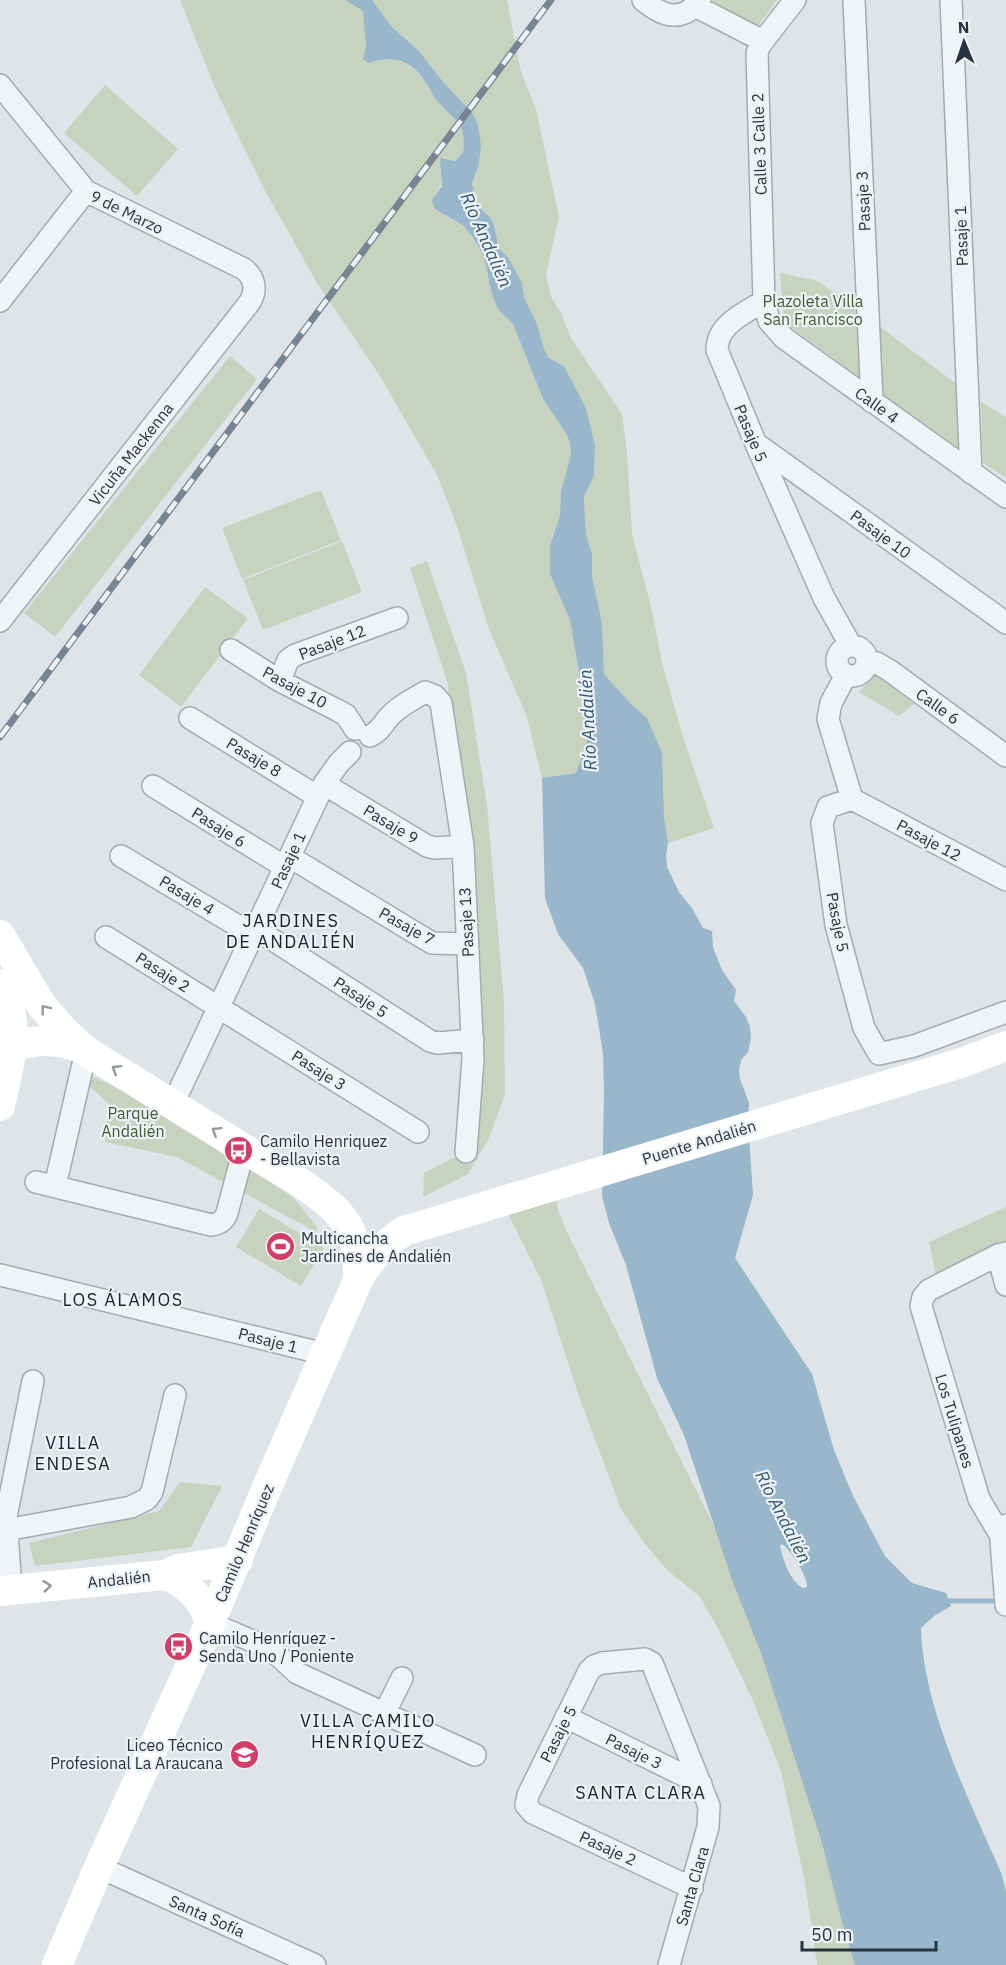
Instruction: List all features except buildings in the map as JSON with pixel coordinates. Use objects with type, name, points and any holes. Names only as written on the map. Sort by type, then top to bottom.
[{"type":"main road","points":[[0,935],[42,1006],[86,1051]]},
{"type":"main road","points":[[0,984],[11,1012],[13,1047],[0,1106]]},
{"type":"main road","points":[[13,1047],[44,1040],[66,1043],[86,1051],[306,1188],[335,1210],[344,1220],[355,1242],[358,1280]]},
{"type":"main road","name":"Puente Andalién","points":[[436,1220],[962,1064],[1006,1046]]},
{"type":"main road","points":[[335,1210],[368,1222],[404,1231]]},
{"type":"main road","name":"Camilo Henríquez","points":[[57,1965],[238,1560],[363,1270],[379,1249],[404,1231],[436,1220]]},
{"type":"main road","name":"Andalién","points":[[5,1591],[165,1575],[178,1569],[238,1560]]},
{"type":"main road","points":[[165,1575],[187,1585],[195,1593],[210,1623]]},
{"type":"street","points":[[643,0],[664,14],[677,15],[686,13],[698,3],[763,41]]},
{"type":"street","name":"Calle 3 Calle 2","points":[[764,300],[756,58],[758,48],[795,0]]},
{"type":"street","name":"Pasaje 3","points":[[854,0],[872,402]]},
{"type":"street","name":"Pasaje 1","points":[[951,0],[971,472]]},
{"type":"street","points":[[0,85],[86,191]]},
{"type":"street","name":"9 de Marzo","points":[[0,301],[86,191],[244,269],[249,273],[255,285]]},
{"type":"street","name":"Vicuña Mackenna","points":[[0,621],[254,297],[255,285]]},
{"type":"street","name":"Calle 4","points":[[764,300],[769,321],[778,333],[1006,497]]},
{"type":"street","name":"Pasaje 5","points":[[764,300],[721,331],[717,342],[719,358],[824,598],[850,646]]},
{"type":"street","name":"Pasaje 10","points":[[756,444],[1006,623]]},
{"type":"street","name":"Pasaje 12","points":[[280,681],[288,660],[295,655],[397,618]]},
{"type":"street","points":[[850,646],[842,650],[837,659],[838,669],[846,675],[855,676],[864,671],[867,662]]},
{"type":"street","name":"Calle 6","points":[[850,646],[860,649],[867,662],[877,663],[889,670],[1006,756]]},
{"type":"street","name":"Pasaje 10","points":[[231,650],[280,681],[338,710],[363,732]]},
{"type":"street","points":[[846,675],[831,703],[828,718],[852,799]]},
{"type":"street","name":"Pasaje 13","points":[[363,732],[381,729],[398,709],[425,692],[435,696],[441,703],[463,846],[473,1040],[473,1078],[466,1152]]},
{"type":"street","name":"Pasaje 8","points":[[190,718],[321,790]]},
{"type":"street","name":"Pasaje 1","points":[[173,1104],[321,790],[339,763],[350,752],[357,754],[365,752],[371,745],[363,732]]},
{"type":"street","name":"Pasaje 6","points":[[153,786],[287,862]]},
{"type":"street","name":"Pasaje 9","points":[[321,790],[427,846],[435,848],[463,846]]},
{"type":"street","name":"Pasaje 5","points":[[852,799],[828,807],[822,823],[836,925],[864,1028],[879,1054],[914,1046],[1006,1012]]},
{"type":"street","name":"Pasaje 12","points":[[852,799],[1006,880]]},
{"type":"street","name":"Pasaje 4","points":[[121,856],[254,932]]},
{"type":"street","name":"Pasaje 7","points":[[287,862],[432,943],[467,944]]},
{"type":"street","name":"Pasaje 5","points":[[254,932],[430,1041],[438,1043],[473,1040]]},
{"type":"street","name":"Pasaje 2","points":[[106,937],[219,1007]]},
{"type":"street","name":"Pasaje 3","points":[[219,1007],[418,1132]]},
{"type":"street","points":[[86,1051],[46,1184],[216,1224],[221,1222],[227,1213],[244,1149]]},
{"type":"street","points":[[1002,1254],[1006,1285]]},
{"type":"street","name":"Los Tulipanes","points":[[1002,1254],[929,1290],[921,1301],[921,1310],[979,1499],[1003,1530]]},
{"type":"street","name":"Pasaje 1","points":[[0,1275],[325,1354]]},
{"type":"street","points":[[5,1591],[9,1498],[33,1382]]},
{"type":"street","points":[[6,1530],[131,1507],[147,1499],[155,1484],[175,1395]]},
{"type":"street","points":[[1003,1530],[1006,1605]]},
{"type":"street","points":[[210,1623],[271,1649],[297,1673],[475,1755]]},
{"type":"street","name":"Pasaje 5","points":[[526,1805],[528,1795],[590,1671],[594,1666],[602,1663],[648,1660],[654,1667],[701,1784]]},
{"type":"street","points":[[384,1714],[402,1678]]},
{"type":"street","name":"Pasaje 3","points":[[567,1718],[701,1784]]},
{"type":"street","name":"Santa Clara","points":[[669,1965],[708,1827],[709,1806],[701,1784]]},
{"type":"street","name":"Pasaje 2","points":[[526,1805],[532,1813],[692,1888]]},
{"type":"street","name":"Santa Sofía","points":[[99,1867],[315,1965]]},
{"type":"green space","points":[[180,0],[345,0],[363,11],[369,63],[388,59],[410,66],[461,127],[464,142],[463,153],[455,161],[446,159],[440,162],[442,179],[436,193],[445,216],[464,226],[475,240],[484,257],[492,295],[498,309],[513,324],[543,399],[570,443],[571,454],[561,491],[560,515],[552,536],[550,574],[570,620],[579,672],[587,743],[576,773],[542,778],[527,717],[489,629],[457,526],[437,475],[380,376],[317,283],[262,185],[215,88]]},
{"type":"green space","points":[[372,0],[507,0],[521,72],[536,109],[559,217],[546,274],[551,297],[561,313],[571,338],[622,414],[632,534],[652,611],[662,663],[683,737],[714,828],[668,843],[647,718],[604,674],[602,623],[592,576],[592,553],[586,535],[584,497],[594,476],[595,445],[586,408],[564,366],[549,358],[544,349],[537,324],[524,297],[522,283],[508,257],[499,249],[490,217],[478,206],[472,184],[479,164],[481,146],[471,111],[444,83],[419,51],[393,28]]},
{"type":"green space","points":[[701,0],[777,0],[754,32]]},
{"type":"green space","points":[[105,85],[178,149],[137,196],[64,133]]},
{"type":"green space","name":"Plazoleta Villa San Francisco","points":[[780,273],[818,281],[961,387],[964,455],[784,322]]},
{"type":"green space","points":[[230,356],[257,379],[55,637],[24,613]]},
{"type":"green space","points":[[981,402],[1006,417],[1006,478],[983,463]]},
{"type":"green space","points":[[321,490],[341,540],[242,579],[222,528]]},
{"type":"green space","points":[[342,541],[362,592],[263,630],[243,580]]},
{"type":"green space","points":[[427,561],[466,673],[487,805],[504,1001],[505,1094],[489,1138],[468,1174],[423,1197],[424,1173],[455,1157],[476,1134],[483,1070],[448,747],[448,684],[410,568]]},
{"type":"green space","points":[[205,587],[248,618],[181,707],[139,675]]},
{"type":"green space","points":[[875,674],[914,704],[899,716],[859,692]]},
{"type":"green space","name":"Parque Andalién","points":[[91,1076],[142,1099],[293,1197],[317,1227],[316,1232],[177,1157],[105,1142],[109,1104],[88,1085]]},
{"type":"green space","points":[[556,1192],[558,1211],[568,1234],[709,1516],[746,1596],[866,1965],[817,1965],[805,1883],[781,1771],[751,1696],[718,1628],[699,1596],[667,1570],[645,1544],[621,1509],[581,1402],[541,1280],[508,1214]]},
{"type":"green space","points":[[1006,1207],[1006,1245],[936,1275],[929,1242]]},
{"type":"green space","name":"Multicancha Jardines de Andalién","points":[[259,1209],[324,1248],[301,1286],[236,1247]]},
{"type":"green space","points":[[180,1482],[222,1486],[191,1547],[35,1566],[29,1543],[159,1511]]},
{"type":"water","name":"Río Andalién","points":[[345,0],[372,0],[393,28],[419,51],[444,83],[471,111],[478,124],[481,146],[479,164],[472,184],[478,206],[490,217],[499,249],[508,257],[522,283],[524,297],[537,324],[544,349],[549,358],[564,366],[586,408],[595,445],[594,476],[584,497],[586,535],[592,553],[592,576],[602,623],[604,674],[647,718],[662,753],[664,818],[668,843],[667,867],[679,892],[692,908],[703,928],[712,931],[713,947],[722,970],[736,990],[734,1001],[746,1017],[750,1027],[751,1038],[748,1052],[741,1060],[739,1070],[749,1103],[748,1122],[753,1195],[735,1258],[812,1374],[834,1450],[853,1496],[885,1556],[912,1583],[946,1593],[951,1606],[934,1616],[921,1628],[924,1659],[930,1690],[950,1754],[1002,1875],[1006,1892],[1006,1965],[855,1965],[822,1843],[761,1653],[732,1580],[684,1435],[657,1378],[626,1265],[609,1223],[602,1196],[603,1053],[595,1004],[583,968],[558,934],[545,898],[542,778],[576,773],[587,743],[570,620],[550,574],[550,545],[560,515],[561,491],[571,454],[570,443],[543,399],[513,324],[498,309],[492,295],[484,257],[475,240],[464,226],[435,209],[432,200],[442,186],[440,158],[455,161],[463,153],[464,142],[461,127],[410,65],[388,59],[369,63],[363,59],[366,46],[363,11]],"holes":[[[782,1544],[802,1571],[807,1587],[803,1588],[798,1585],[788,1570],[780,1546]]]},
{"type":"waterway","points":[[943,1601],[992,1601]]},
{"type":"railway","points":[[0,737],[551,0]]},
{"type":"place","name":"Camilo Henriquez - Bellavista","points":[[239,1150]]},
{"type":"place","name":"Multicancha Jardines de Andalién","points":[[280,1247]]},
{"type":"place","name":"Camilo Henríquez - Senda Uno / Poniente","points":[[178,1647]]},
{"type":"place","name":"Liceo Técnico Profesional La Araucana","points":[[244,1754]]},
{"type":"district","name":"JARDINES DE ANDALIÉN","points":[[291,931]]},
{"type":"district","name":"LOS ÁLAMOS","points":[[123,1300]]},
{"type":"district","name":"VILLA ENDESA","points":[[73,1453]]},
{"type":"district","name":"VILLA CAMILO HENRÍQUEZ","points":[[368,1731]]},
{"type":"district","name":"SANTA CLARA","points":[[641,1793]]}]
